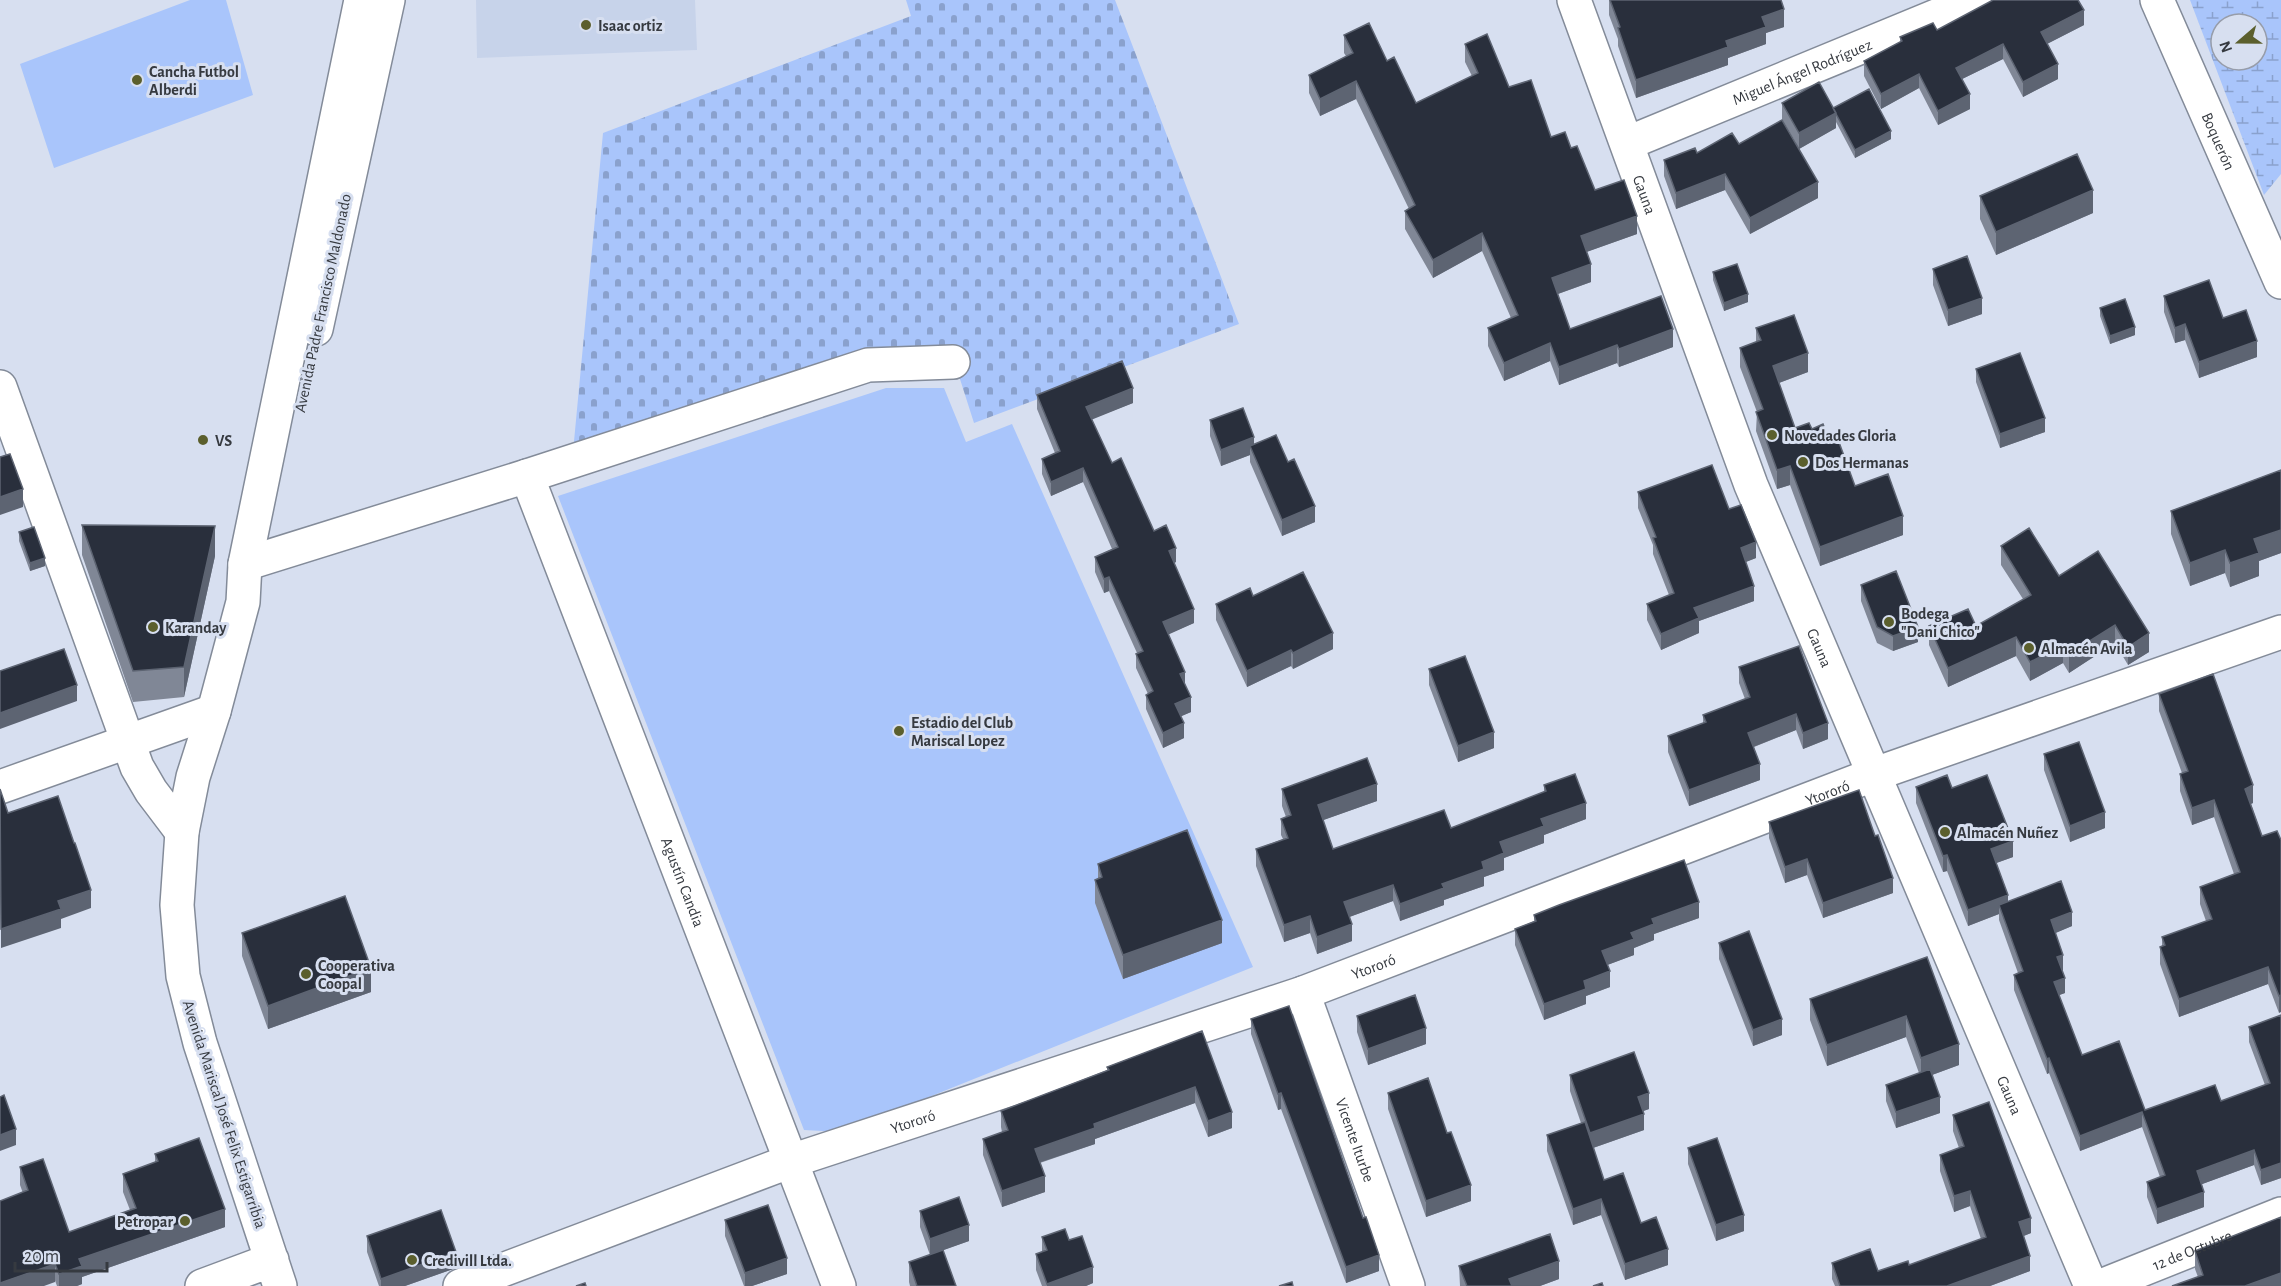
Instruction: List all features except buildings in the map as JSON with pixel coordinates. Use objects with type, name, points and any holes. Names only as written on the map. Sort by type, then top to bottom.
[{"type":"street","name":"Avenida Padre Francisco Maldonado","points":[[256,560],[361,0]]},
{"type":"street","name":"Avenida Padre Francisco Maldonado","points":[[182,832],[193,777],[256,560],[388,0]]},
{"type":"street","name":"Gauna","points":[[1574,0],[1751,485],[2091,1286]]},
{"type":"street","name":"Miguel Ángel Rodríguez","points":[[1628,143],[1975,0]]},
{"type":"street","name":"Boquerón","points":[[2157,0],[2281,282]]},
{"type":"street","points":[[256,560],[527,476],[868,365],[953,362]]},
{"type":"street","points":[[0,387],[137,767],[151,791],[182,832]]},
{"type":"street","name":"Agustín Candia","points":[[527,476],[839,1286]]},
{"type":"street","name":"Ytororó","points":[[460,1286],[791,1161],[1303,993],[1875,774],[2281,632]]},
{"type":"street","points":[[0,787],[214,711]]},
{"type":"street","name":"Avenida Mariscal José Felix Estigarribia","points":[[182,832],[177,905],[183,976],[200,1043],[276,1273]]},
{"type":"street","name":"Vicente Iturbe","points":[[1303,993],[1408,1286]]},
{"type":"street","name":"12 de Octubre","points":[[2101,1286],[2281,1214]]},
{"type":"street","points":[[202,1286],[276,1273]]},
{"type":"shaded area","name":"Isaac ortiz","points":[[476,0],[695,0],[697,50],[477,58]]},
{"type":"green space","name":"Cancha Futbol Alberdi","points":[[190,0],[226,0],[253,95],[54,168],[20,64]]},
{"type":"green space","points":[[906,0],[1115,0],[1239,324],[974,423],[952,354],[573,452],[603,133],[911,16]]},
{"type":"green space","points":[[2190,0],[2281,0],[2281,174],[2264,195],[2217,72],[2269,72],[2269,12],[2209,12],[2209,50]]},
{"type":"green space","name":"Estadio del Club Mariscal Lopez","points":[[886,388],[944,388],[966,442],[1012,424],[1253,967],[842,1132],[804,1130],[558,496]]},
{"type":"place","name":"Isaac ortiz","points":[[586,25]]},
{"type":"place","name":"Cancha Futbol Alberdi","points":[[137,80]]},
{"type":"place","name":"Novedades Gloria","points":[[1772,435]]},
{"type":"place","name":"VS","points":[[203,440]]},
{"type":"place","name":"Dos Hermanas","points":[[1803,462]]},
{"type":"place","name":"Bodega \"Dani Chico\"","points":[[1889,622]]},
{"type":"place","name":"Karanday","points":[[153,627]]},
{"type":"place","name":"Almacén Avila","points":[[2029,648]]},
{"type":"place","name":"Estadio del Club Mariscal Lopez","points":[[899,731]]},
{"type":"place","name":"Almacén Nuñez","points":[[1945,832]]},
{"type":"place","name":"Cooperativa Coopal","points":[[306,974]]},
{"type":"place","name":"Petropar","points":[[185,1221]]},
{"type":"place","name":"Credivill Ltda.","points":[[412,1260]]}]
